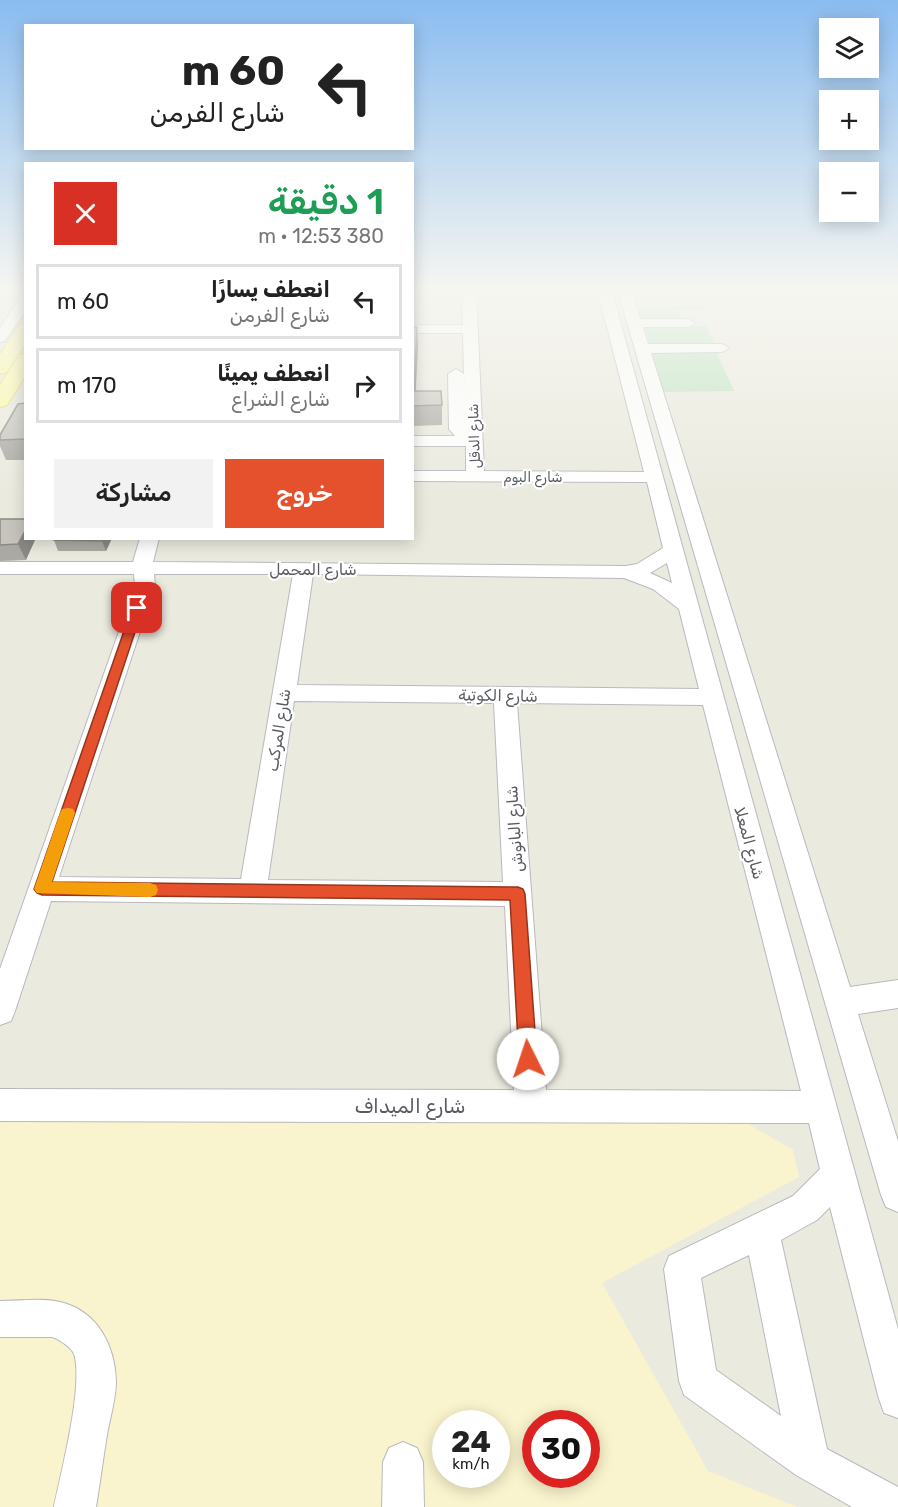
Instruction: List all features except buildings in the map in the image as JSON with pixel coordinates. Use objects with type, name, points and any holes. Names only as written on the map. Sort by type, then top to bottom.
[{"type":"main road","points":[[0,400],[13,362]]},
{"type":"street","name":"شارع الدقل","points":[[464,381],[467,358]]},
{"type":"street","name":"شارع المعلا","points":[[622,358],[898,1399]]},
{"type":"street","points":[[646,358],[840,1002],[892,1154],[898,1195]]},
{"type":"street","points":[[455,361],[464,381],[456,429],[463,435],[474,439]]},
{"type":"street","name":"شارع الدقل","points":[[474,439],[475,476]]},
{"type":"street","points":[[414,441],[474,439]]},
{"type":"street","name":"شارع البوم","points":[[414,476],[653,477]]},
{"type":"street","points":[[0,1011],[145,586],[143,560],[149,540]]},
{"type":"street","name":"شارع المحمل","points":[[0,568],[304,568],[626,572],[643,569],[672,550]]},
{"type":"street","name":"شارع المركب","points":[[253,891],[304,568]]},
{"type":"street","name":"شارع المحمل","points":[[626,572],[660,584],[687,605]]},
{"type":"street","name":"شارع الكوتية","points":[[284,693],[711,697]]},
{"type":"street","name":"شارع البانوش","points":[[505,695],[531,1107]]},
{"type":"street","points":[[42,889],[518,894]]},
{"type":"street","points":[[840,1002],[898,994]]},
{"type":"street","name":"شارع الميداف","points":[[0,1105],[820,1107]]},
{"type":"street","points":[[838,1176],[805,1208],[682,1269],[698,1381],[810,1461],[893,1507]]},
{"type":"street","points":[[762,1231],[810,1461]]},
{"type":"street","points":[[0,1319],[52,1319],[65,1322],[86,1337],[92,1350],[97,1381],[75,1507]]},
{"type":"street","points":[[403,1462],[403,1507]]},
{"type":"green space","points":[[652,358],[719,358],[734,391],[663,392]]},
{"type":"sand","points":[[13,1120],[743,1121],[793,1150],[799,1177],[602,1283],[708,1471],[797,1507],[0,1507],[0,1123]]},
{"type":"slow traffic","points":[[68,813],[42,889],[150,890]]},
{"type":"route","points":[[137,608],[42,889],[518,894],[528,1059]]}]
